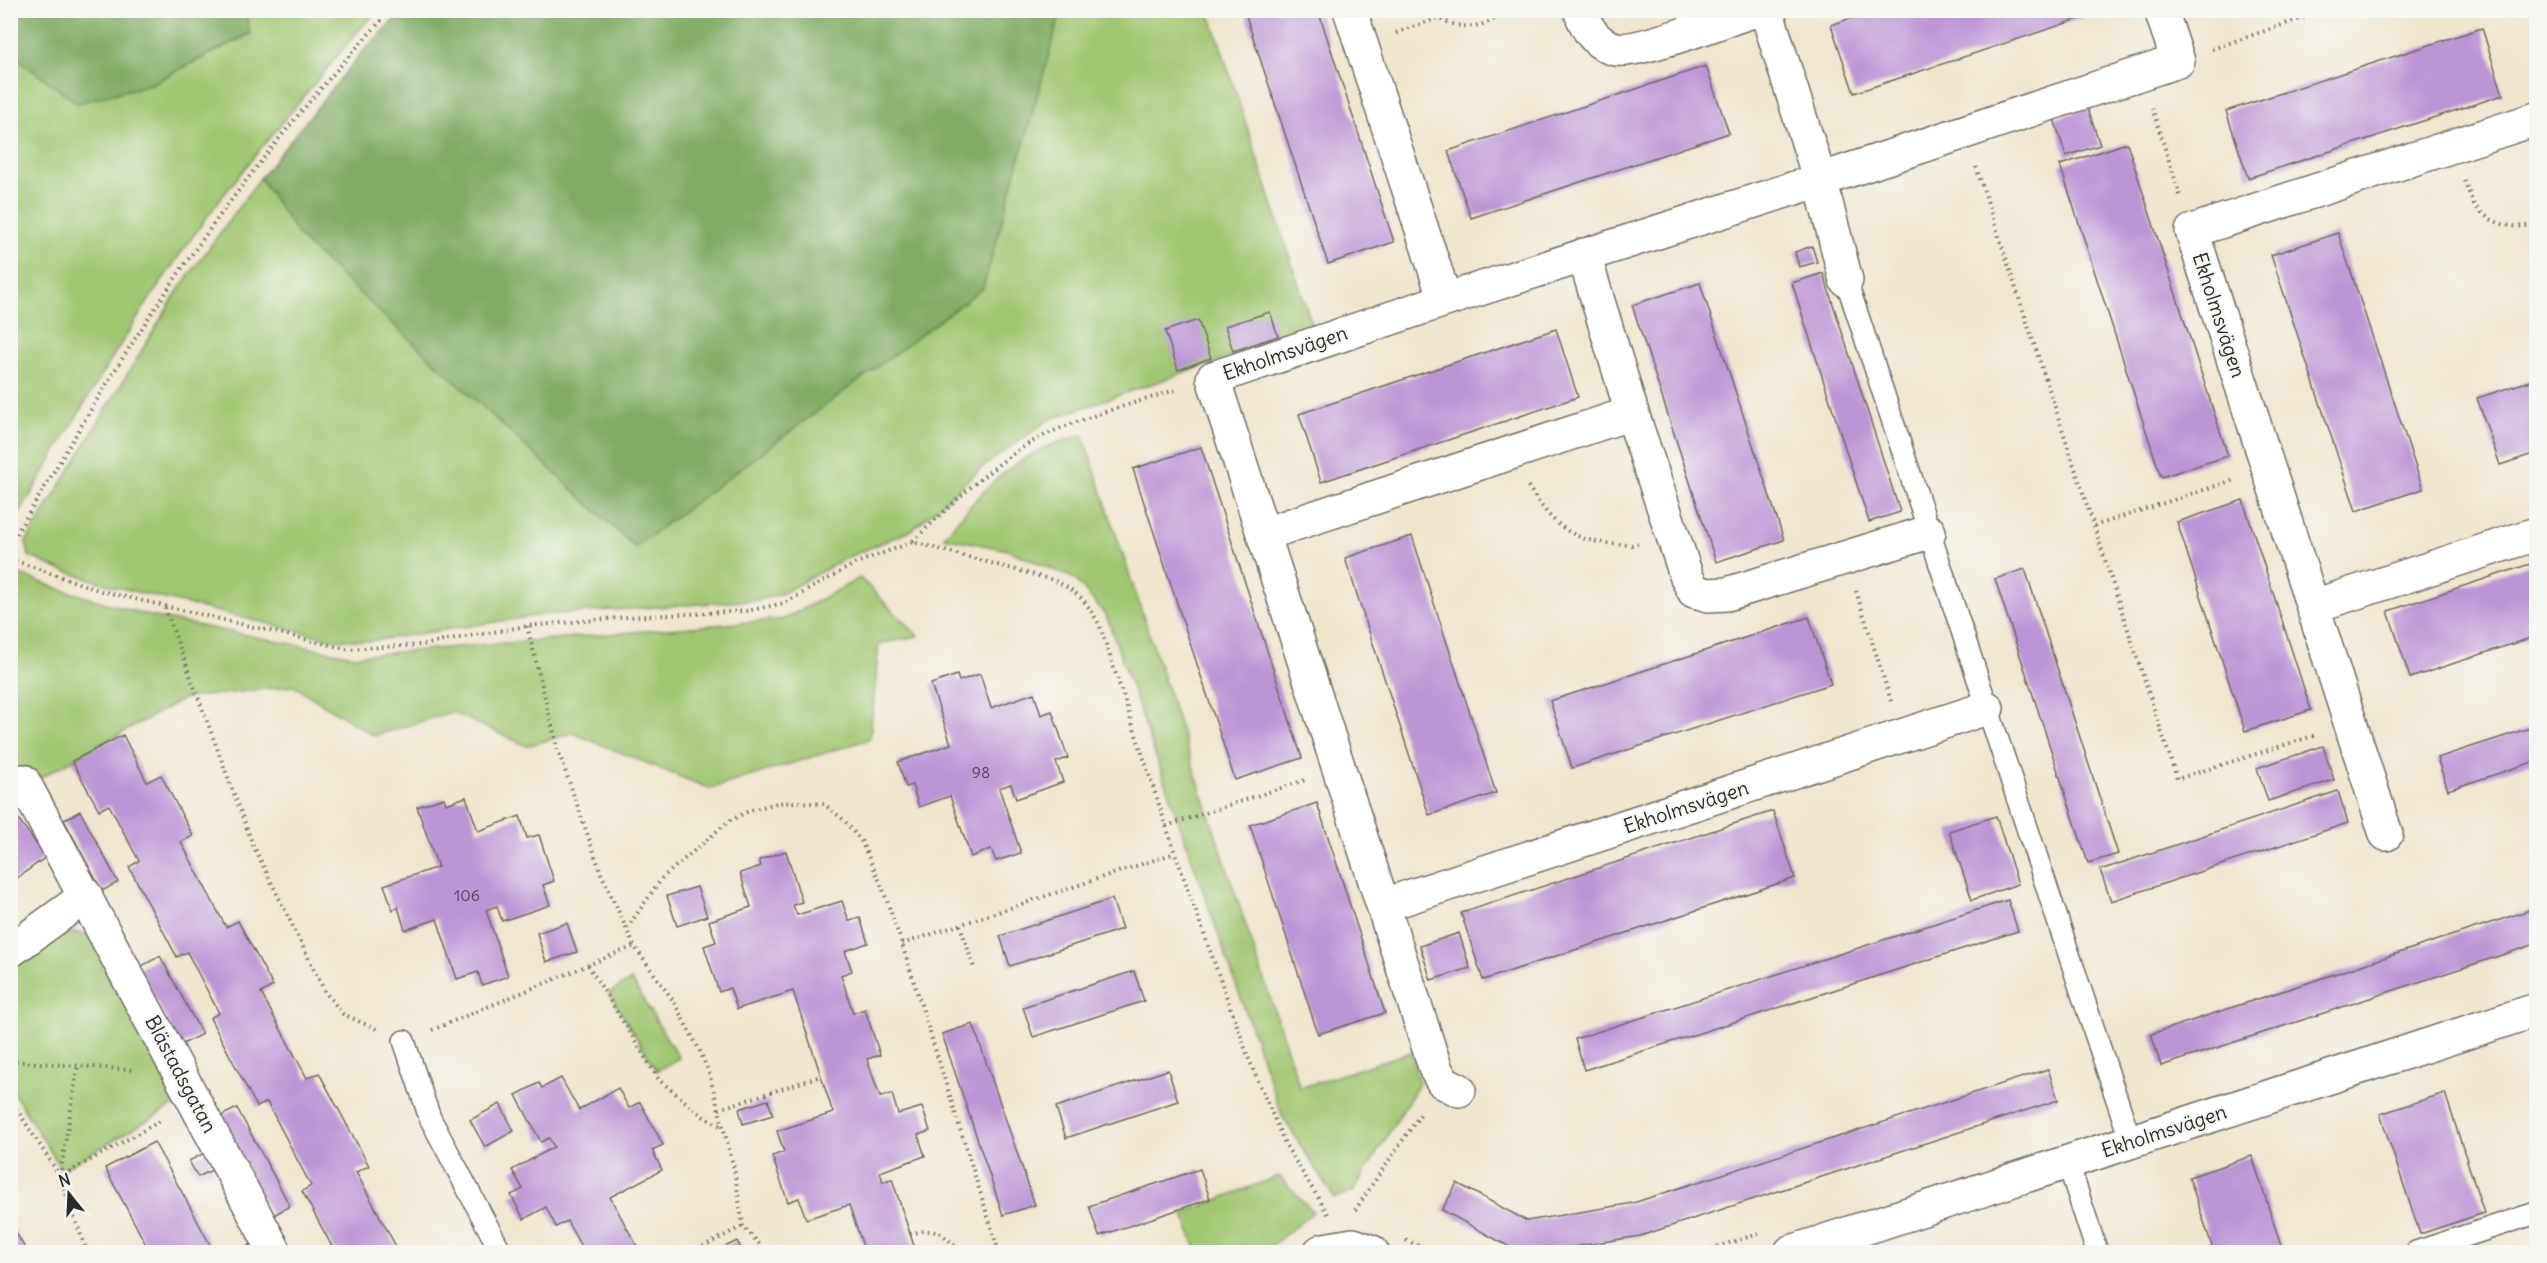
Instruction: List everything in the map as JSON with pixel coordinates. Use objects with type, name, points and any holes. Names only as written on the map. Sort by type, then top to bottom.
[{"type":"street","points":[[1350,10],[1445,300]]},
{"type":"street","points":[[1580,10],[1586,29],[1602,43],[1618,50],[1647,45],[1755,10]]},
{"type":"street","points":[[1767,10],[1820,180],[1846,280]]},
{"type":"street","points":[[2161,10],[2178,61]]},
{"type":"street","name":"Ekholmsvägen","points":[[1451,1086],[1436,1070],[1213,378],[2178,61]]},
{"type":"street","name":"Ekholmsvägen","points":[[2386,834],[2192,231],[2536,119]]},
{"type":"street","points":[[1584,255],[1632,413],[1687,578],[1694,591],[1708,595],[1727,594],[1929,532]]},
{"type":"street","points":[[1264,534],[1632,413]]},
{"type":"street","points":[[2314,606],[2536,534]]},
{"type":"street","name":"Ekholmsvägen","points":[[1384,905],[1987,708]]},
{"type":"street","name":"Blästadsgatan","points":[[23,781],[275,1252]]},
{"type":"street","points":[[10,951],[86,896]]},
{"type":"street","name":"Ekholmsvägen","points":[[1781,1241],[2068,1163],[2536,1010]]},
{"type":"street","points":[[1320,1252],[1353,1240]]},
{"type":"lane","points":[[1846,280],[2131,1142]]},
{"type":"lane","points":[[404,1041],[430,1118],[501,1252]]},
{"type":"lane","points":[[2068,1163],[2097,1252]]},
{"type":"lane","points":[[2416,1252],[2536,1213]]},
{"type":"path","points":[[10,544],[155,308],[208,232],[343,61],[391,10]]},
{"type":"path","points":[[1436,10],[1438,18]]},
{"type":"path","points":[[1361,45],[1438,18],[1456,26],[1476,26],[1513,10]]},
{"type":"path","points":[[2178,61],[2326,10]]},
{"type":"path","points":[[2533,10],[2536,22]]},
{"type":"path","points":[[2141,73],[2192,231]]},
{"type":"path","points":[[1964,132],[2177,779],[2351,723]]},
{"type":"path","points":[[2451,147],[2476,207],[2498,224],[2524,227],[2536,224]]},
{"type":"path","points":[[10,559],[101,591],[347,650],[421,645],[527,626],[628,617],[747,611],[785,603],[856,563],[913,542],[957,499],[1031,443],[1061,429],[1213,378]]},
{"type":"path","points":[[1515,452],[1525,482],[1540,506],[1570,535],[1603,543],[1633,545],[1672,534]]},
{"type":"path","points":[[2094,526],[2269,469]]},
{"type":"path","points":[[913,542],[1053,580],[1072,588],[1090,607],[1109,649],[1175,853],[1250,1062],[1286,1144],[1353,1240]]},
{"type":"path","points":[[1846,558],[1903,736]]},
{"type":"path","points":[[165,608],[253,845],[325,992],[343,1014],[404,1041],[634,946]]},
{"type":"path","points":[[527,626],[558,750],[602,873],[634,946],[672,999],[709,1073],[734,1168],[742,1226],[763,1248],[774,1252]]},
{"type":"path","points":[[1166,826],[1340,768]]},
{"type":"path","points":[[627,928],[662,878],[729,821],[751,810],[777,803],[824,804],[844,820],[861,841],[873,865],[902,944],[999,1252]]},
{"type":"path","points":[[902,944],[1175,853]]},
{"type":"path","points":[[960,925],[974,968]]},
{"type":"path","points":[[588,965],[659,1080],[704,1117],[723,1127]]},
{"type":"path","points":[[10,1061],[78,1065],[188,1088]]},
{"type":"path","points":[[60,1177],[78,1065]]},
{"type":"path","points":[[719,1109],[821,1076]]},
{"type":"path","points":[[1353,1240],[1351,1215],[1451,1086]]},
{"type":"path","points":[[60,1177],[188,1088]]},
{"type":"path","points":[[10,1100],[60,1177],[87,1252]]},
{"type":"path","points":[[692,1252],[742,1226]]},
{"type":"path","points":[[910,1234],[928,1229],[944,1236],[959,1250]]},
{"type":"path","points":[[1700,1252],[1781,1241]]},
{"type":"path","points":[[848,1252],[864,1249]]},
{"type":"green space","points":[[11,10],[245,11],[250,33],[151,84],[77,103],[11,54]]},
{"type":"green space","points":[[245,11],[378,11],[356,33],[264,145],[182,251],[106,368],[11,528],[11,54],[77,103],[151,84],[250,34]]},
{"type":"green space","points":[[403,11],[1061,11],[983,288],[635,547],[301,239],[260,178],[362,52]]},
{"type":"green space","points":[[1061,11],[1209,11],[1313,328],[1050,419],[984,466],[912,530],[846,558],[783,593],[759,600],[541,615],[371,641],[331,639],[112,586],[58,569],[29,556],[26,542],[179,289],[260,178],[301,239],[635,547],[983,288]]},
{"type":"green space","points":[[1083,435],[1300,1088],[1411,1052],[1419,1084],[1353,1192],[1334,1198],[1282,1116],[1107,617],[1075,579],[1008,550],[944,537],[973,502],[1004,473],[1039,450]]},
{"type":"green space","points":[[10,571],[63,590],[150,616],[353,656],[784,619],[860,578],[918,636],[879,644],[870,739],[710,789],[573,733],[527,746],[452,712],[374,736],[294,686],[185,698],[11,794]]},
{"type":"green space","points":[[56,932],[89,935],[183,1100],[62,1170],[11,1089],[11,962]]},
{"type":"green space","points":[[631,980],[679,1058],[657,1071],[609,993]]},
{"type":"green space","points":[[1279,1176],[1313,1212],[1264,1252],[1197,1252],[1183,1213]]},
{"type":"building","points":[[1244,10],[1318,10],[1394,242],[1328,264]]},
{"type":"building","points":[[1875,10],[2103,11],[1854,93],[1831,25]]},
{"type":"building","points":[[2482,28],[2503,95],[2248,178],[2226,111]]},
{"type":"building","points":[[1706,66],[1729,133],[1471,218],[1448,151]]},
{"type":"building","points":[[2088,108],[2100,145],[2066,156],[2054,119]]},
{"type":"building","points":[[2127,143],[2228,456],[2161,477],[2060,165]]},
{"type":"building","points":[[2338,233],[2423,489],[2356,511],[2271,255]]},
{"type":"building","points":[[1812,246],[1817,262],[1799,267],[1795,252]]},
{"type":"building","points":[[1823,273],[1900,512],[1869,522],[1792,283]]},
{"type":"building","points":[[1700,283],[1784,540],[1716,562],[1632,305]]},
{"type":"building","points":[[1270,312],[1278,336],[1233,351],[1225,326]]},
{"type":"building","points":[[1198,320],[1211,358],[1178,370],[1165,331]]},
{"type":"building","points":[[1556,329],[1578,397],[1321,482],[1299,414]]},
{"type":"building","points":[[2536,379],[2536,453],[2500,465],[2477,398]]},
{"type":"building","points":[[1201,447],[1302,758],[1235,780],[1133,469]]},
{"type":"building","points":[[2243,500],[2311,710],[2245,731],[2177,522]]},
{"type":"building","points":[[1412,536],[1496,793],[1429,815],[1345,558]]},
{"type":"building","points":[[2536,562],[2536,636],[2410,678],[2388,611]]},
{"type":"building","points":[[2025,569],[2118,854],[2088,863],[1995,579]]},
{"type":"building","points":[[1809,617],[1831,684],[1572,768],[1550,701]]},
{"type":"building","points":[[980,674],[991,708],[1034,693],[1041,715],[1052,711],[1068,758],[1056,762],[1063,782],[1016,799],[1011,784],[999,788],[1021,853],[996,861],[991,849],[971,857],[950,796],[919,807],[912,785],[906,787],[898,762],[951,744],[931,684],[957,675],[959,681]]},
{"type":"building","points":[[2536,726],[2536,761],[2448,790],[2437,758]]},
{"type":"building","points":[[123,735],[147,782],[161,775],[193,836],[181,842],[226,927],[238,921],[273,986],[261,993],[307,1078],[319,1073],[369,1166],[356,1172],[399,1252],[335,1252],[302,1191],[311,1186],[267,1102],[257,1107],[210,1018],[219,1013],[187,952],[177,957],[129,867],[139,861],[109,805],[99,810],[72,761]]},
{"type":"building","points":[[2323,746],[2334,780],[2268,801],[2257,768]]},
{"type":"building","points":[[2338,791],[2348,823],[2111,901],[2100,870]]},
{"type":"building","points":[[466,797],[478,831],[520,816],[527,838],[539,835],[554,881],[543,885],[550,905],[502,921],[497,906],[486,910],[508,976],[482,985],[478,972],[457,979],[437,919],[405,930],[398,907],[393,910],[384,885],[438,867],[417,807],[444,798],[446,804]]},
{"type":"building","points":[[1317,803],[1385,1013],[1318,1034],[1250,825]]},
{"type":"building","points":[[80,811],[118,882],[102,891],[64,820]]},
{"type":"building","points":[[1773,811],[1795,878],[1483,980],[1461,913]]},
{"type":"building","points":[[14,813],[46,857],[10,883],[10,815]]},
{"type":"building","points":[[1996,816],[2018,884],[1972,900],[1949,831]]},
{"type":"building","points":[[786,851],[802,902],[793,905],[797,915],[842,901],[849,921],[860,918],[868,943],[845,951],[852,971],[841,975],[853,1013],[865,1009],[880,1055],[867,1059],[880,1097],[892,1094],[898,1114],[922,1107],[930,1131],[918,1135],[925,1156],[880,1172],[883,1182],[892,1179],[916,1252],[865,1252],[849,1205],[806,1219],[799,1198],[788,1202],[772,1156],[784,1152],[777,1131],[833,1113],[793,991],[737,1009],[730,988],[719,992],[704,946],[716,942],[709,921],[751,907],[740,873],[761,866],[759,860]]},
{"type":"building","points":[[697,887],[707,916],[677,926],[667,896]]},
{"type":"building","points":[[1112,899],[1122,929],[1010,966],[1000,936]]},
{"type":"building","points":[[2008,900],[2018,931],[1584,1070],[1575,1039]]},
{"type":"building","points":[[2536,908],[2536,944],[2161,1066],[2151,1034]]},
{"type":"building","points":[[567,923],[577,952],[546,962],[537,933]]},
{"type":"building","points":[[1459,933],[1470,968],[1431,980],[1420,946]]},
{"type":"building","points":[[160,956],[202,1034],[181,1045],[138,968]]},
{"type":"building","points":[[1134,971],[1144,1001],[1033,1037],[1023,1007]]},
{"type":"building","points":[[973,1024],[1035,1205],[1003,1215],[942,1034]]},
{"type":"building","points":[[2048,1069],[2058,1100],[1640,1236],[1540,1252],[1519,1252],[1442,1210],[1457,1183],[1527,1221],[1633,1203]]},
{"type":"building","points":[[1168,1070],[1178,1101],[1066,1138],[1056,1107]]},
{"type":"building","points":[[561,1078],[579,1110],[618,1088],[629,1108],[640,1102],[663,1145],[652,1150],[662,1170],[610,1197],[640,1252],[584,1252],[567,1221],[556,1227],[546,1207],[524,1219],[511,1195],[523,1189],[512,1170],[554,1147],[549,1138],[541,1142],[516,1095],[539,1083],[542,1088]]},
{"type":"building","points":[[2445,1093],[2484,1213],[2420,1234],[2380,1114]]},
{"type":"building","points":[[768,1100],[773,1115],[743,1124],[739,1109]]},
{"type":"building","points":[[500,1104],[514,1131],[485,1147],[470,1120]]},
{"type":"building","points":[[237,1108],[290,1206],[272,1216],[219,1117]]},
{"type":"building","points":[[154,1142],[214,1252],[150,1252],[105,1168]]},
{"type":"building","points":[[206,1152],[214,1169],[198,1177],[189,1161]]},
{"type":"building","points":[[2252,1156],[2283,1252],[2214,1252],[2189,1177]]},
{"type":"building","points":[[1200,1169],[1210,1199],[1099,1236],[1089,1206]]},
{"type":"building","points":[[10,1222],[27,1252],[10,1252]]},
{"type":"building","points":[[737,1241],[743,1252],[715,1252]]},
{"type":"building","points":[[252,1244],[257,1252],[236,1252]]}]
